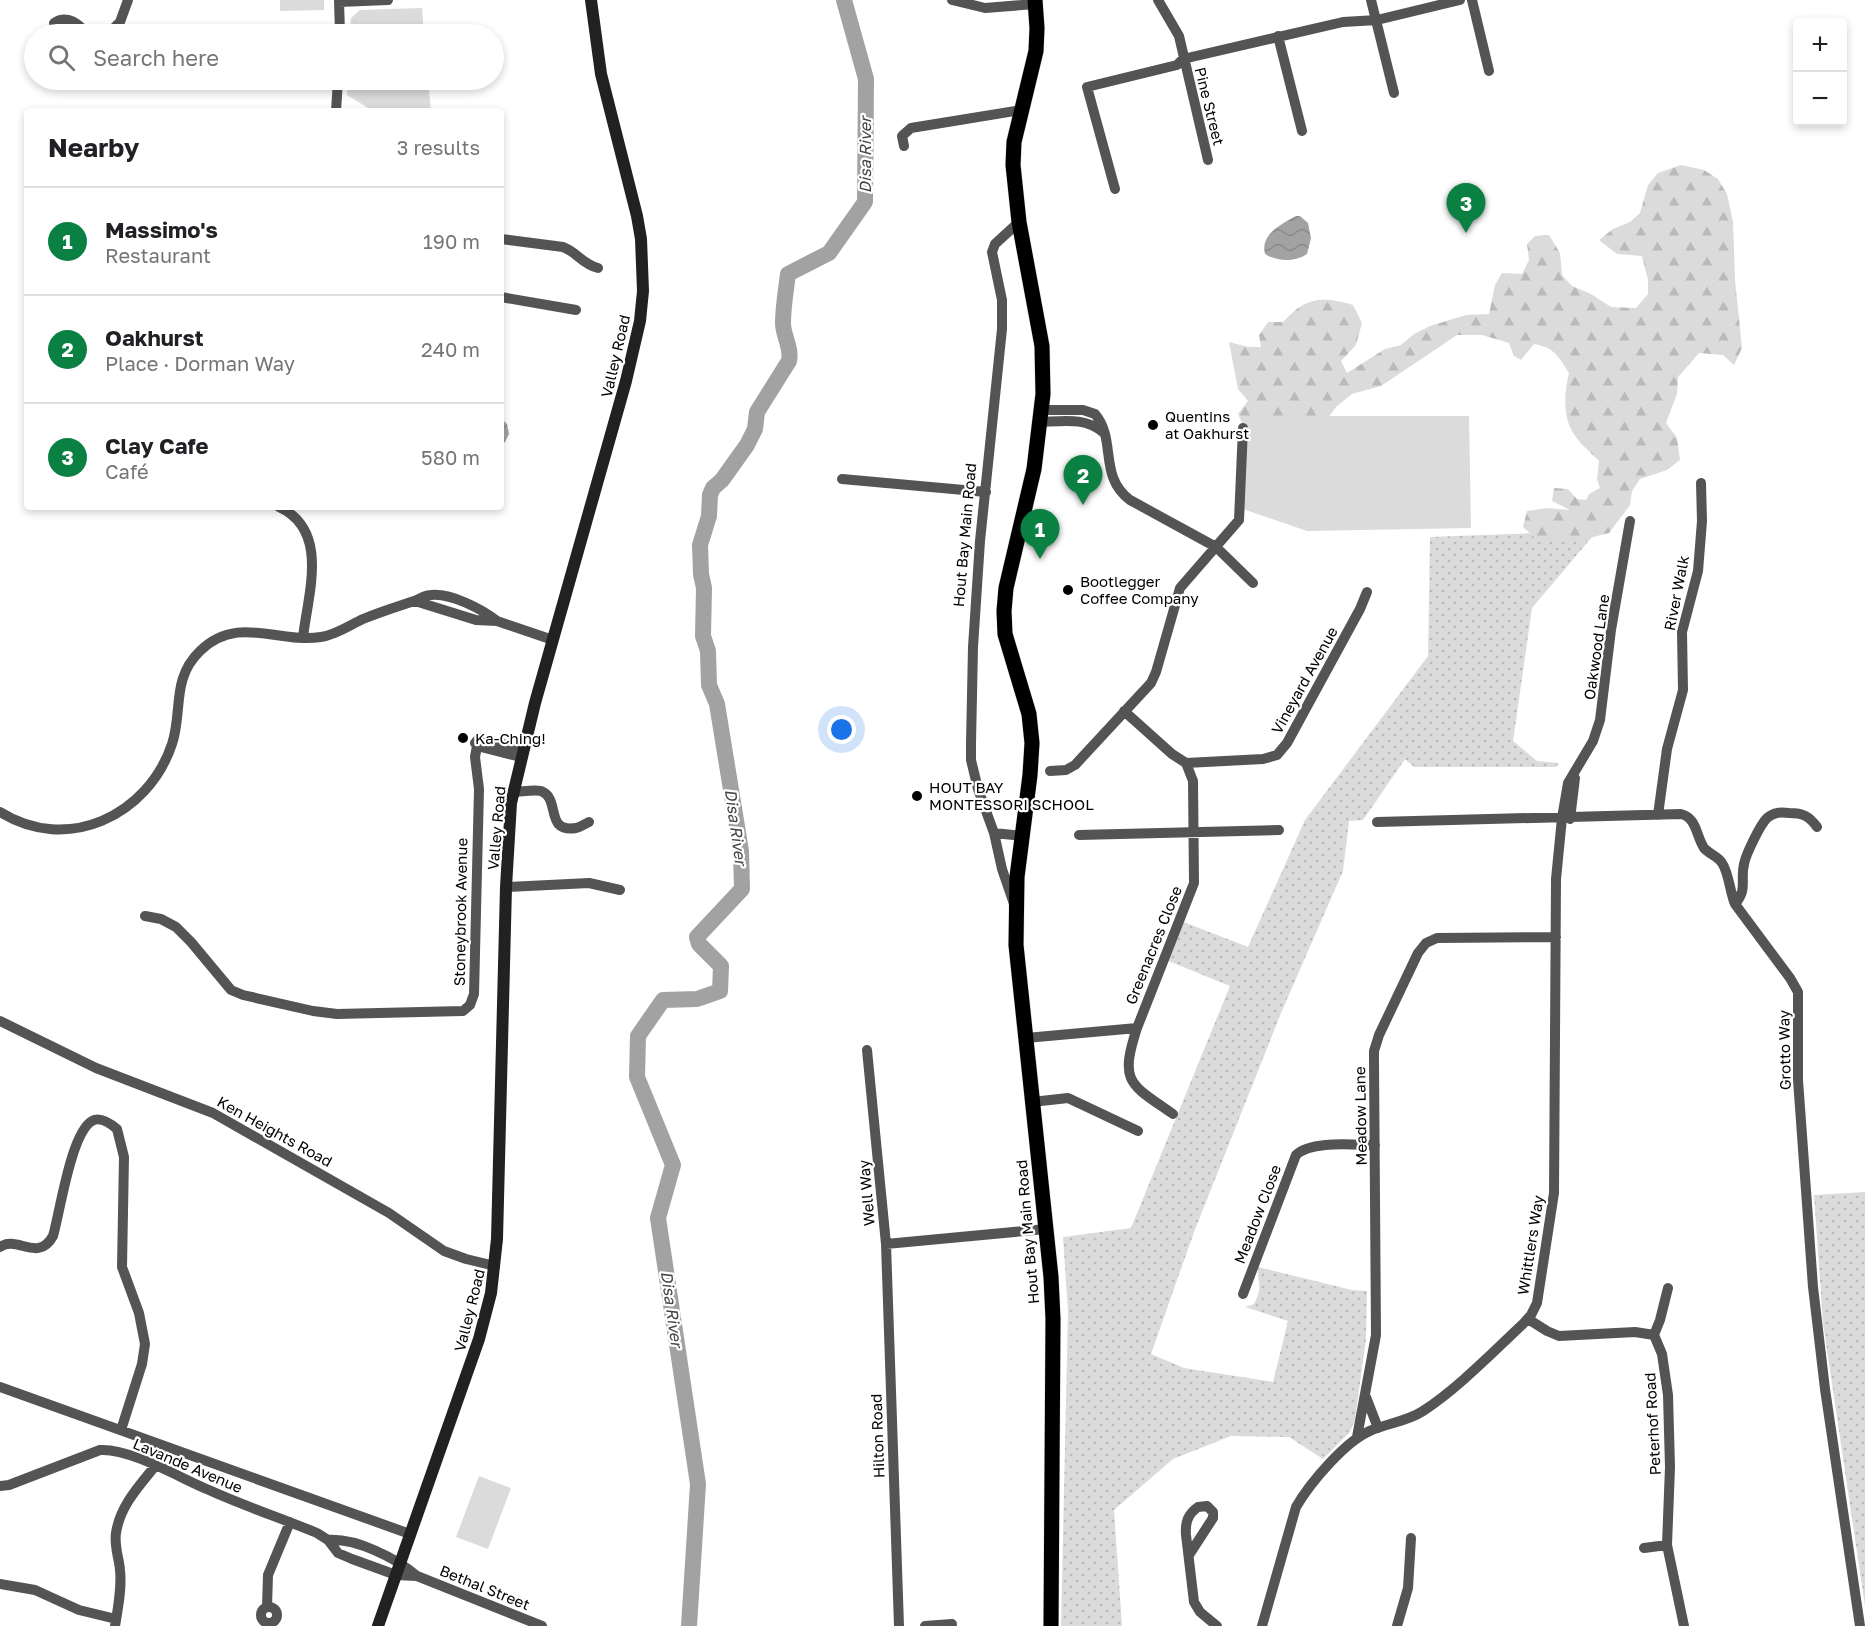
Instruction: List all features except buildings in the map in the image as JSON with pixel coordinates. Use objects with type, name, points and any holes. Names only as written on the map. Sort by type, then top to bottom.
[{"type":"main road","name":"Hout Bay Main Road","points":[[1035,2],[1036,51],[1014,142],[1012,165],[1019,222],[1042,346],[1044,374],[1042,416],[1026,506],[1006,588],[1004,611],[1005,634],[1029,714],[1032,743],[1016,908],[1016,945],[1046,1229],[1053,1319],[1051,1626]]},
{"type":"street","points":[[118,24],[128,0]]},
{"type":"street","points":[[339,24],[339,1],[388,0]]},
{"type":"street","name":"Valley Road","points":[[378,1626],[479,1339],[491,1293],[495,1266],[499,1182],[506,887],[513,792],[626,381],[640,321],[643,291],[641,239],[601,74],[591,0]]},
{"type":"street","points":[[952,0],[985,9],[1035,2]]},
{"type":"street","name":"Pine Street","points":[[1158,0],[1176,28],[1181,43],[1208,160]]},
{"type":"street","points":[[1371,0],[1394,93]]},
{"type":"street","points":[[1115,189],[1087,87],[1177,65],[1184,59],[1278,36],[1343,21],[1377,20],[1460,0]]},
{"type":"street","points":[[1472,0],[1490,71]]},
{"type":"street","points":[[54,23],[60,19],[76,24]]},
{"type":"street","points":[[1278,36],[1302,131]]},
{"type":"street","points":[[336,108],[337,90]]},
{"type":"street","points":[[904,146],[902,135],[911,128],[1021,110]]},
{"type":"street","name":"Hout Bay Main Road","points":[[1016,908],[1005,880],[994,833],[981,801],[974,776],[971,752],[973,647],[1002,318],[1001,292],[992,252],[995,244],[1019,222]]},
{"type":"street","points":[[504,238],[563,247],[569,249],[588,266],[598,268]]},
{"type":"street","points":[[504,298],[576,310]]},
{"type":"street","points":[[1042,416],[1092,424],[1104,434],[1112,480],[1124,495],[1216,547],[1253,583]]},
{"type":"street","points":[[1050,771],[1066,770],[1075,765],[1154,678],[1180,588],[1240,518],[1243,428]]},
{"type":"street","points":[[842,479],[986,492]]},
{"type":"street","name":"River Walk","points":[[1658,815],[1667,749],[1682,696],[1684,674],[1682,632],[1698,571],[1702,521],[1701,483]]},
{"type":"street","points":[[286,510],[299,520],[312,547],[303,637]]},
{"type":"street","name":"Oakwood Lane","points":[[1566,818],[1567,786],[1593,741],[1600,720],[1611,630],[1630,521]]},
{"type":"street","name":"Vineyard Avenue","points":[[1186,763],[1263,759],[1277,755],[1287,743],[1338,651],[1367,592]]},
{"type":"street","points":[[0,812],[26,824],[58,829],[90,825],[113,816],[140,797],[160,770],[174,734],[178,696],[189,665],[200,651],[224,636],[242,632],[303,637],[325,636],[384,610],[415,601],[477,620],[499,622],[553,640]]},
{"type":"street","points":[[1124,711],[1172,754],[1186,763]]},
{"type":"street","name":"Stoneybrook Avenue","points":[[145,916],[161,919],[176,927],[231,990],[243,995],[313,1011],[337,1014],[463,1011],[470,1005],[474,994],[479,799],[479,780],[475,757],[477,746],[522,753]]},
{"type":"street","name":"Greenacres Close","points":[[1026,1038],[1137,1028],[1195,878],[1193,781],[1186,763]]},
{"type":"street","points":[[513,792],[538,791],[544,793],[552,805],[557,822],[563,827],[576,828],[589,822]]},
{"type":"street","points":[[1735,904],[1743,891],[1743,866],[1747,855],[1766,819],[1778,812],[1802,813],[1817,827]]},
{"type":"street","name":"Grotto Way","points":[[1377,822],[1685,815],[1692,821],[1703,846],[1723,864],[1735,904],[1798,992],[1798,1080],[1813,1287],[1825,1389],[1860,1626]]},
{"type":"street","name":"Whittlers Way","points":[[1262,1626],[1296,1508],[1304,1495],[1345,1447],[1357,1437],[1418,1415],[1437,1402],[1534,1310],[1539,1292],[1554,1193],[1556,879],[1566,818]]},
{"type":"street","points":[[1079,835],[1279,830]]},
{"type":"street","points":[[994,833],[1022,836]]},
{"type":"street","points":[[506,887],[589,883],[620,890]]},
{"type":"street","name":"Meadow Lane","points":[[1357,1437],[1373,1358],[1376,1321],[1375,1046],[1415,959],[1422,947],[1430,940],[1556,937]]},
{"type":"street","name":"Ken Heights Road","points":[[0,1021],[96,1068],[213,1113],[389,1213],[444,1251],[495,1266]]},
{"type":"street","points":[[1137,1028],[1128,1058],[1130,1080],[1138,1090],[1173,1114]]},
{"type":"street","name":"Well Way","points":[[867,1050],[886,1244],[1046,1229]]},
{"type":"street","points":[[1032,1102],[1068,1098],[1138,1131]]},
{"type":"street","points":[[0,1247],[7,1244],[37,1248],[47,1245],[53,1236],[69,1166],[82,1135],[94,1120],[101,1120],[117,1129],[124,1157],[122,1267],[139,1313],[145,1344],[142,1364],[121,1430]]},
{"type":"street","name":"Meadow Close","points":[[1243,1294],[1296,1155],[1314,1146],[1375,1145]]},
{"type":"street","name":"Hilton Road","points":[[886,1244],[899,1626]]},
{"type":"street","points":[[1528,1318],[1559,1336],[1635,1332],[1654,1335],[1668,1288]]},
{"type":"street","name":"Peterhof Road","points":[[1654,1335],[1662,1354],[1668,1395],[1670,1467],[1667,1545],[1684,1626]]},
{"type":"street","points":[[0,1387],[410,1534]]},
{"type":"street","points":[[1366,1397],[1378,1428]]},
{"type":"street","name":"Lavande Avenue","points":[[0,1486],[9,1485],[100,1450],[113,1451],[156,1465],[209,1491],[317,1533],[328,1540],[338,1553],[396,1575]]},
{"type":"street","points":[[0,1584],[35,1590],[79,1610],[116,1622],[120,1580],[116,1532],[129,1500],[156,1465]]},
{"type":"street","points":[[267,1607],[268,1575],[290,1522]]},
{"type":"street","points":[[1397,1626],[1408,1588],[1411,1538]]},
{"type":"street","name":"Lavande Avenue","points":[[328,1540],[342,1540],[400,1562]]},
{"type":"street","points":[[1644,1548],[1667,1545]]},
{"type":"street","points":[[368,1565],[369,1550]]},
{"type":"street","points":[[1189,1555],[1194,1602],[1200,1612],[1217,1626]]},
{"type":"street","name":"Bethal Street","points":[[400,1562],[417,1576],[542,1626]]},
{"type":"street","name":"Bethal Street","points":[[396,1575],[417,1576]]},
{"type":"street","points":[[925,1626],[952,1624]]},
{"type":"green space","points":[[280,0],[324,0],[324,10],[280,11]]},
{"type":"green space","points":[[422,8],[423,24],[350,24],[351,18],[360,10]]},
{"type":"green space","points":[[347,90],[429,90],[431,108],[368,108],[347,95]]},
{"type":"green space","points":[[1681,165],[1704,170],[1718,179],[1727,194],[1733,222],[1735,280],[1742,348],[1734,365],[1723,355],[1699,353],[1678,377],[1677,394],[1666,423],[1677,438],[1680,460],[1667,470],[1640,479],[1632,491],[1630,505],[1609,533],[1585,539],[1537,540],[1523,527],[1527,511],[1547,508],[1570,510],[1552,501],[1554,488],[1568,489],[1577,499],[1586,500],[1589,494],[1600,488],[1597,479],[1599,461],[1578,440],[1568,422],[1565,398],[1569,373],[1555,354],[1547,348],[1534,344],[1521,360],[1514,356],[1509,343],[1482,335],[1457,335],[1381,386],[1352,394],[1337,406],[1319,429],[1247,434],[1238,414],[1248,401],[1238,389],[1229,342],[1248,347],[1261,347],[1259,335],[1268,322],[1283,322],[1307,303],[1332,300],[1353,305],[1362,323],[1356,345],[1341,361],[1347,373],[1385,349],[1401,345],[1414,334],[1430,326],[1466,315],[1489,314],[1495,285],[1502,273],[1522,274],[1529,260],[1527,244],[1535,236],[1549,235],[1560,253],[1562,275],[1572,286],[1591,294],[1611,307],[1636,308],[1648,294],[1648,280],[1642,256],[1617,254],[1599,240],[1613,229],[1630,222],[1640,213],[1648,185],[1658,173]]},
{"type":"green space","points":[[1243,416],[1469,416],[1471,528],[1307,531],[1240,508]]},
{"type":"green space","points":[[1597,531],[1532,608],[1513,741],[1537,761],[1559,763],[1556,767],[1414,767],[1405,759],[1363,820],[1349,821],[1343,871],[1281,1013],[1194,1232],[1151,1354],[1184,1368],[1273,1382],[1288,1321],[1245,1307],[1254,1304],[1259,1292],[1258,1267],[1352,1290],[1367,1291],[1366,1339],[1355,1419],[1350,1432],[1323,1459],[1289,1437],[1231,1436],[1173,1459],[1114,1510],[1122,1626],[1061,1626],[1068,1311],[1063,1237],[1131,1228],[1230,986],[1166,960],[1181,921],[1248,947],[1305,820],[1428,656],[1430,537]]},
{"type":"green space","points":[[1865,1192],[1865,1606],[1823,1323],[1814,1195]]},
{"type":"green space","points":[[479,1476],[511,1488],[488,1549],[456,1537]]},
{"type":"water","points":[[1296,216],[1300,216],[1308,223],[1311,238],[1307,254],[1286,260],[1265,254],[1266,241],[1273,231]]},
{"type":"water","points":[[504,421],[509,434],[504,442]]},
{"type":"waterway","name":"Disa River","points":[[689,1626],[698,1484],[658,1218],[673,1165],[637,1077],[638,1036],[663,1000],[697,999],[720,991],[721,966],[699,944],[697,937],[742,889],[741,851],[717,704],[709,685],[708,651],[703,636],[704,588],[700,545],[709,516],[710,495],[713,488],[722,480],[747,445],[755,429],[757,412],[789,361],[783,323],[788,274],[829,253],[865,202],[866,79],[844,0]]},
{"type":"place","name":"Clay Cafe","points":[[1466,233]]},
{"type":"place","name":"Quentins at Oakhurst","points":[[1153,425]]},
{"type":"place","name":"Oakhurst","points":[[1083,505]]},
{"type":"place","name":"Massimo's","points":[[1040,559]]},
{"type":"place","name":"Bootlegger Coffee Company","points":[[1068,590]]},
{"type":"place","name":"Ka-Ching!","points":[[463,738]]},
{"type":"place","name":"HOUT BAY MONTESSORI SCHOOL","points":[[917,796]]}]
